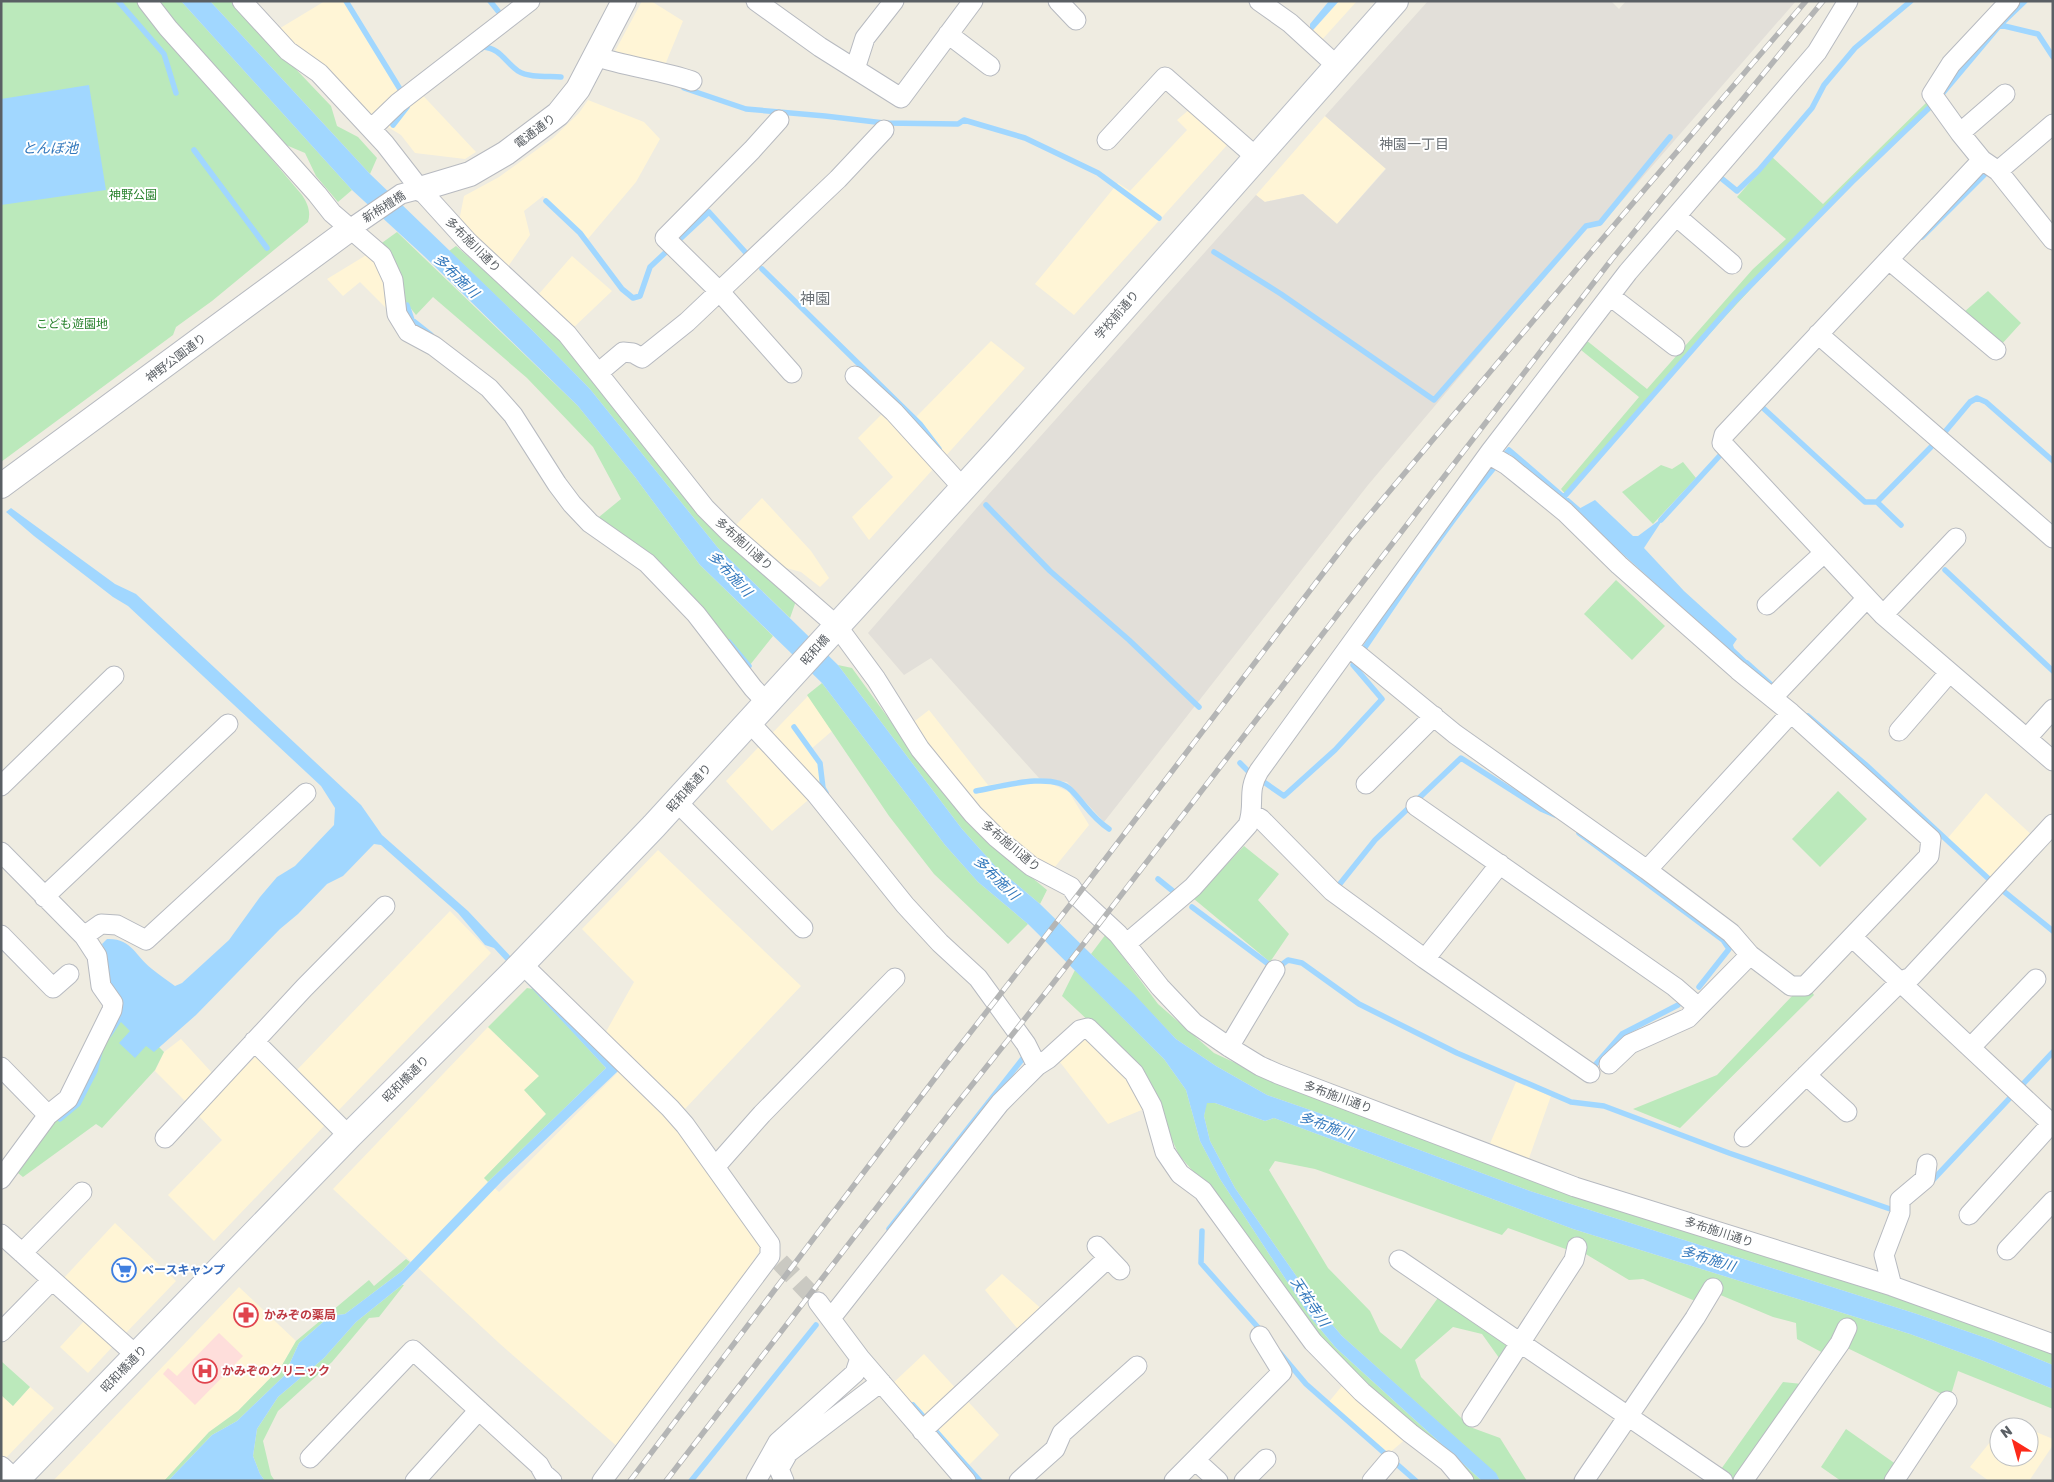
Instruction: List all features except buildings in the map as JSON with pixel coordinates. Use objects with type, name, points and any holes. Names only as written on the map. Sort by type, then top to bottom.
[{"type":"main road","name":"学校前通り","points":[[836,626],[963,488],[1395,1]]},
{"type":"main road","name":"昭和橋","points":[[794,673],[836,626]]},
{"type":"main road","name":"昭和橋通り","points":[[11,1475],[137,1356],[348,1136],[522,964],[750,723],[794,673]]},
{"type":"street","points":[[148,1],[168,28],[332,214],[382,256],[393,280],[397,314],[408,332],[434,346],[489,388],[513,414],[557,484],[572,504],[590,523],[647,564],[696,614],[753,688],[768,703]]},
{"type":"street","name":"多布施川通り","points":[[242,1],[288,51],[319,73],[371,129],[420,189],[468,242],[567,334],[705,508],[729,532],[836,626],[876,679],[920,749],[973,814],[997,838],[1032,866],[1072,887],[1077,896],[1126,944],[1160,987],[1194,1023],[1260,1066],[1283,1077],[1575,1187],[1892,1286],[2053,1344]]},
{"type":"street","points":[[371,129],[398,103],[530,1]]},
{"type":"street","name":"電通通り","points":[[420,189],[470,174],[506,153],[558,114],[578,89],[624,1]]},
{"type":"street","points":[[756,1],[820,47],[901,98],[973,1]]},
{"type":"street","points":[[855,69],[865,38],[894,1]]},
{"type":"street","points":[[1058,1],[1076,20]]},
{"type":"street","points":[[1259,1],[1282,5],[1290,23],[1337,66]]},
{"type":"street","points":[[1126,944],[1194,887],[1248,825],[1252,814],[1251,791],[1256,777],[1356,653],[1497,459],[1610,296],[1817,52],[1848,1]]},
{"type":"street","points":[[2010,1],[1951,64],[1932,94],[1982,160],[1998,171],[2053,240]]},
{"type":"street","points":[[948,34],[990,66]]},
{"type":"street","points":[[595,56],[666,72],[692,81]]},
{"type":"street","points":[[1107,140],[1165,77],[1256,157]]},
{"type":"street","points":[[1960,133],[2005,94]]},
{"type":"street","points":[[779,120],[665,238],[720,292],[792,373]]},
{"type":"street","points":[[1998,171],[2053,124]]},
{"type":"street","points":[[598,373],[623,352],[633,353],[642,358],[688,322],[838,179],[884,130]]},
{"type":"street","points":[[1982,160],[1894,264],[1823,339],[1724,435],[1726,448],[1883,615],[2053,761]]},
{"type":"street","name":"新栴檀橋","points":[[350,229],[401,194],[420,189]]},
{"type":"street","points":[[1676,216],[1732,264]]},
{"type":"street","name":"神野公園通り","points":[[1,486],[350,229]]},
{"type":"street","points":[[1894,264],[1996,350]]},
{"type":"street","points":[[1610,296],[1675,346]]},
{"type":"street","points":[[1823,339],[2053,538]]},
{"type":"street","points":[[855,376],[894,412],[963,488]]},
{"type":"street","points":[[1356,653],[1470,744],[1647,870],[1731,933],[1750,955],[1791,986],[1806,986],[1930,856],[1931,839],[1791,712],[1779,692],[1738,670],[1620,565],[1565,512],[1497,459]]},
{"type":"street","points":[[1883,615],[1956,538]]},
{"type":"street","points":[[1767,605],[1824,553]]},
{"type":"street","points":[[1779,692],[1867,598]]},
{"type":"street","points":[[1899,731],[1950,673]]},
{"type":"street","points":[[1,786],[114,676]]},
{"type":"street","points":[[2028,738],[2053,709]]},
{"type":"street","points":[[1647,870],[1791,712]]},
{"type":"street","points":[[1366,784],[1434,716]]},
{"type":"street","points":[[750,723],[816,794],[905,906],[940,944],[978,978],[1026,1044],[1037,1066]]},
{"type":"street","points":[[44,897],[228,724]]},
{"type":"street","points":[[84,936],[101,924],[117,925],[146,940],[306,793]]},
{"type":"street","points":[[676,801],[803,928]]},
{"type":"street","points":[[1416,806],[1675,987],[1698,1008]]},
{"type":"street","points":[[1252,814],[1261,819],[1332,890],[1425,959],[1590,1073]]},
{"type":"street","points":[[1744,1137],[1901,981],[1911,977],[2053,824]]},
{"type":"street","points":[[1,852],[84,936],[97,956],[101,986],[113,1004],[112,1010],[68,1099],[48,1115],[1,1179]]},
{"type":"street","points":[[1425,959],[1500,864]]},
{"type":"street","points":[[165,1138],[254,1041],[385,906]]},
{"type":"street","points":[[1,934],[53,988],[68,974]]},
{"type":"street","points":[[1852,937],[2052,1124],[1969,1215]]},
{"type":"street","points":[[1609,1064],[1630,1044],[1688,1018],[1750,955]]},
{"type":"street","points":[[522,964],[670,1108],[685,1125],[770,1244],[775,1259],[602,1481]]},
{"type":"street","points":[[1229,1047],[1275,970]]},
{"type":"street","points":[[716,1166],[762,1114],[895,978]]},
{"type":"street","points":[[1971,1047],[2036,979]]},
{"type":"street","points":[[831,1318],[1000,1103],[1037,1066],[1048,1059],[1080,1030],[1088,1028],[1134,1073],[1152,1106],[1165,1152],[1180,1174],[1202,1191],[1313,1342],[1362,1392],[1448,1462],[1464,1481]]},
{"type":"street","points":[[254,1041],[348,1136]]},
{"type":"street","points":[[1,1067],[48,1115]]},
{"type":"street","points":[[1806,1075],[1847,1112]]},
{"type":"street","points":[[1892,1286],[1884,1255],[1900,1212],[1900,1200],[1925,1179],[1927,1164]]},
{"type":"street","points":[[22,1253],[82,1192]]},
{"type":"street","points":[[2007,1250],[2053,1201]]},
{"type":"street","points":[[1,1234],[137,1356]]},
{"type":"street","points":[[1472,1417],[1574,1260],[1577,1247]]},
{"type":"street","points":[[922,1431],[1108,1258]]},
{"type":"street","points":[[1399,1260],[1723,1481]]},
{"type":"street","points":[[1,1332],[52,1280]]},
{"type":"street","points":[[1584,1481],[1695,1318],[1713,1288]]},
{"type":"street","points":[[818,1302],[860,1358],[966,1481]]},
{"type":"street","points":[[1743,1481],[1840,1342],[1847,1328]]},
{"type":"street","points":[[1174,1481],[1282,1372],[1260,1336]]},
{"type":"street","points":[[310,1458],[413,1350],[539,1465],[545,1479]]},
{"type":"street","points":[[756,1481],[778,1442],[855,1373],[860,1358]]},
{"type":"street","points":[[1019,1481],[1055,1449],[1062,1433],[1137,1366]]},
{"type":"street","points":[[784,1481],[779,1469],[788,1453],[881,1382]]},
{"type":"street","points":[[1894,1481],[1947,1401]]},
{"type":"street","points":[[415,1481],[479,1410]]},
{"type":"street","points":[[1244,1481],[1266,1459]]},
{"type":"street","points":[[1195,1460],[1218,1481]]},
{"type":"street","points":[[1372,1481],[1389,1461]]},
{"type":"shaded area","points":[[325,1],[347,1],[404,92],[414,86],[476,152],[465,159],[415,153],[401,135],[370,116],[292,48],[277,30]]},
{"type":"shaded area","points":[[642,1],[651,1],[683,21],[665,65],[613,55]]},
{"type":"shaded area","points":[[1339,1],[1357,1],[1320,42],[1311,33]]},
{"type":"shaded area","points":[[1428,1],[1611,1],[1619,9],[1626,1],[1796,1],[1600,226],[1586,227],[1368,485],[1104,822],[1067,782],[1039,778],[931,658],[904,675],[868,633],[988,495],[1256,195],[1265,202],[1303,194],[1337,224],[1386,169],[1325,116]]},
{"type":"shaded area","points":[[588,100],[644,122],[660,139],[636,182],[587,240],[543,196],[524,211],[530,235],[507,268],[459,221],[464,196],[499,177],[553,138],[579,113]]},
{"type":"shaded area","points":[[1190,109],[1228,144],[1074,315],[1035,284],[1118,183],[1130,191],[1187,130],[1177,120]]},
{"type":"shaded area","points":[[1325,116],[1386,168],[1337,224],[1303,194],[1264,202],[1256,195]]},
{"type":"shaded area","points":[[368,254],[380,267],[390,286],[391,313],[360,282],[343,296],[327,279]]},
{"type":"shaded area","points":[[572,256],[612,291],[572,329],[538,295]]},
{"type":"shaded area","points":[[991,341],[1025,368],[943,459],[914,422],[917,416]]},
{"type":"shaded area","points":[[886,410],[935,467],[869,540],[852,517],[893,477],[858,438]]},
{"type":"shaded area","points":[[762,498],[811,551],[829,578],[820,587],[801,572],[779,566],[733,528]]},
{"type":"shaded area","points":[[808,696],[832,731],[810,750],[819,764],[821,789],[772,831],[726,781]]},
{"type":"shaded area","points":[[929,710],[988,785],[1039,778],[1069,792],[1089,825],[1054,868],[1033,858],[990,822],[911,724]]},
{"type":"shaded area","points":[[1986,793],[2035,838],[1993,880],[1947,839]]},
{"type":"shaded area","points":[[658,850],[801,986],[682,1112],[603,1037],[634,982],[582,929]]},
{"type":"shaded area","points":[[450,911],[491,953],[336,1113],[295,1072]]},
{"type":"shaded area","points":[[488,1027],[539,1076],[546,1114],[484,1178],[499,1192],[622,1068],[674,1120],[764,1244],[739,1283],[619,1448],[499,1343],[333,1189]]},
{"type":"shaded area","points":[[1085,1036],[1129,1078],[1144,1109],[1108,1124],[1056,1057]]},
{"type":"shaded area","points":[[181,1039],[214,1075],[187,1103],[155,1071],[164,1052]]},
{"type":"shaded area","points":[[256,1056],[325,1125],[214,1241],[168,1195],[222,1140],[198,1115]]},
{"type":"shaded area","points":[[1516,1082],[1551,1096],[1528,1161],[1489,1146]]},
{"type":"shaded area","points":[[115,1223],[176,1281],[123,1336],[62,1280]]},
{"type":"shaded area","points":[[1002,1274],[1045,1312],[1022,1334],[985,1290]]},
{"type":"shaded area","points":[[239,1287],[296,1341],[281,1367],[238,1411],[209,1432],[164,1481],[53,1481]]},
{"type":"shaded area","points":[[86,1319],[115,1344],[88,1373],[60,1347]]},
{"type":"shaded area","name":"かみぞのクリニック","points":[[219,1333],[243,1356],[195,1405],[163,1374],[168,1368],[177,1376]]},
{"type":"shaded area","points":[[924,1354],[999,1435],[966,1468],[892,1384]]},
{"type":"shaded area","points":[[1346,1381],[1407,1438],[1388,1454],[1328,1403]]},
{"type":"shaded area","points":[[30,1387],[54,1408],[3,1461],[1,1458],[1,1395],[13,1406]]},
{"type":"shaded area","points":[[2039,1433],[2053,1439],[2053,1445],[2039,1466]]},
{"type":"shaded area","points":[[1989,1443],[1989,1467],[2038,1467],[2029,1481],[1989,1481],[1970,1467]]},
{"type":"green space","name":"神野公園","points":[[1,1],[138,1],[302,195],[309,215],[308,222],[212,301],[176,327],[173,335],[1,462]]},
{"type":"green space","points":[[157,1],[181,1],[352,190],[338,202],[316,176],[305,153],[286,145],[179,30]]},
{"type":"green space","points":[[210,1],[231,1],[331,106],[337,126],[358,137],[377,158],[370,174]]},
{"type":"green space","points":[[1928,101],[1933,108],[1863,173],[1779,259],[1636,416],[1567,496],[1561,489],[1639,397],[1581,350],[1586,340],[1647,389],[1753,269],[1786,239],[1737,197],[1772,157],[1823,204]]},
{"type":"green space","points":[[397,232],[578,406],[635,477],[700,565],[773,636],[746,670],[694,605],[599,517],[621,499],[593,447],[527,378],[433,297],[416,315],[398,292],[379,245]]},
{"type":"green space","points":[[456,246],[563,339],[796,601],[790,618],[718,548],[590,389],[532,330],[449,251]]},
{"type":"green space","points":[[1988,291],[2021,323],[2001,345],[1964,312]]},
{"type":"green space","points":[[1683,462],[1696,478],[1653,524],[1622,492],[1661,465],[1672,469]]},
{"type":"green space","points":[[1616,580],[1665,626],[1632,660],[1584,614]]},
{"type":"green space","points":[[838,665],[852,668],[918,759],[990,843],[1047,890],[1040,904],[996,867],[962,829]]},
{"type":"green space","points":[[822,683],[945,845],[978,882],[1028,924],[1008,944],[934,874],[889,816],[807,695]]},
{"type":"green space","points":[[1838,791],[1867,819],[1820,867],[1792,839]]},
{"type":"green space","points":[[1244,846],[1279,874],[1258,900],[1289,934],[1270,962],[1194,899]]},
{"type":"green space","points":[[1106,934],[1158,1004],[1214,1053],[1283,1085],[1566,1193],[1995,1329],[2053,1353],[2053,1365],[1992,1340],[1917,1314],[1530,1191],[1267,1095],[1216,1066],[1176,1039],[1091,954]]},
{"type":"green space","points":[[1075,970],[1164,1059],[1186,1090],[1200,1141],[1220,1179],[1311,1318],[1336,1348],[1482,1481],[1471,1481],[1315,1339],[1215,1197],[1179,1155],[1139,1068],[1062,996]]},
{"type":"green space","points":[[527,988],[533,989],[606,1068],[488,1182],[484,1178],[546,1114],[524,1090],[539,1076],[488,1027]]},
{"type":"green space","points":[[1810,989],[1814,995],[1680,1128],[1633,1109],[1717,1075],[1794,994]]},
{"type":"green space","points":[[122,1010],[164,1052],[155,1070],[102,1128],[96,1124],[23,1177],[14,1170]]},
{"type":"green space","points":[[1206,1103],[1215,1103],[1265,1121],[1274,1118],[1573,1229],[1910,1334],[2053,1389],[2053,1409],[1958,1371],[1950,1398],[1835,1342],[1825,1354],[1797,1339],[1796,1323],[1773,1317],[1706,1289],[1700,1303],[1643,1279],[1629,1280],[1584,1253],[1571,1251],[1508,1228],[1502,1235],[1315,1169],[1275,1161],[1269,1170],[1328,1268],[1370,1311],[1380,1332],[1401,1349],[1440,1295],[1513,1345],[1502,1362],[1482,1334],[1453,1327],[1415,1360],[1421,1377],[1470,1427],[1500,1438],[1527,1481],[1500,1481],[1495,1473],[1342,1336],[1320,1310],[1235,1188],[1210,1141],[1204,1116]]},
{"type":"green space","points":[[406,1259],[410,1262],[402,1271],[345,1314],[330,1316],[299,1343],[284,1376],[237,1421],[212,1435],[168,1481],[164,1481],[209,1432],[238,1411],[281,1367],[296,1341],[369,1280],[374,1286]]},
{"type":"green space","points":[[404,1285],[379,1317],[369,1318],[332,1362],[278,1411],[263,1441],[271,1475],[275,1481],[265,1481],[253,1456],[257,1429],[278,1397],[324,1358],[356,1322]]},
{"type":"green space","points":[[1,1361],[30,1387],[13,1406],[1,1395]]},
{"type":"green space","points":[[1783,1382],[1802,1384],[1737,1481],[1733,1481],[1719,1472]]},
{"type":"green space","points":[[1846,1429],[1900,1467],[1891,1481],[1841,1481],[1821,1467]]},
{"type":"water","points":[[181,1],[210,1],[370,174],[532,330],[590,389],[718,548],[838,665],[962,829],[996,867],[1040,904],[1134,994],[1176,1039],[1216,1066],[1267,1095],[1530,1191],[1917,1314],[1992,1340],[2053,1365],[2053,1389],[1910,1334],[1573,1229],[1274,1118],[1265,1121],[1215,1103],[1207,1103],[1204,1116],[1210,1141],[1235,1188],[1320,1310],[1342,1336],[1496,1473],[1500,1481],[1482,1481],[1336,1348],[1311,1318],[1220,1179],[1200,1141],[1186,1090],[1164,1059],[1028,924],[978,882],[945,845],[822,683],[700,565],[635,477],[578,406],[424,256],[352,190]]},
{"type":"water","points":[[1329,1],[1339,1],[1313,30],[1310,29],[1310,24]]},
{"type":"water","name":"とんぼ池","points":[[89,85],[106,190],[1,205],[1,99]]},
{"type":"water","points":[[1595,500],[1633,536],[1638,536],[1665,516],[1644,548],[1684,591],[1737,639],[1733,645],[1734,648],[1752,665],[1752,668],[1750,669],[1575,511]]},
{"type":"water","points":[[11,508],[115,584],[136,594],[361,805],[382,835],[468,911],[618,1071],[503,1180],[402,1285],[356,1322],[324,1358],[278,1397],[257,1429],[253,1456],[265,1481],[168,1481],[212,1435],[237,1421],[284,1376],[299,1343],[330,1316],[345,1314],[402,1271],[488,1182],[606,1068],[494,948],[485,945],[458,913],[381,845],[374,844],[343,876],[327,884],[196,1015],[154,1052],[146,1046],[135,1058],[119,1043],[130,1031],[119,1020],[121,1012],[120,1001],[109,979],[107,959],[102,944],[107,939],[122,941],[146,964],[175,986],[182,983],[229,940],[277,877],[295,866],[334,825],[335,808],[321,786],[128,606],[113,597],[34,536],[6,512]]},
{"type":"waterway","points":[[118,1],[164,54],[176,93]]},
{"type":"waterway","points":[[346,1],[403,94]]},
{"type":"waterway","points":[[490,1],[498,11]]},
{"type":"waterway","points":[[1721,178],[1737,191],[1759,170],[1812,108],[1824,85],[1855,48],[1911,1]]},
{"type":"waterway","points":[[1942,94],[2000,25],[2025,1]]},
{"type":"waterway","points":[[2000,25],[2038,34],[2053,57]]},
{"type":"waterway","points":[[481,49],[483,47],[494,50],[522,73],[533,76],[561,77]]},
{"type":"waterway","points":[[684,88],[746,109],[884,123],[958,124],[964,120],[1025,138],[1098,173],[1159,218]]},
{"type":"waterway","points":[[1564,497],[1735,301],[1852,182],[1931,106]]},
{"type":"waterway","points":[[393,125],[407,107]]},
{"type":"waterway","points":[[1214,252],[1281,294],[1434,400],[1586,226],[1600,223],[1670,137]]},
{"type":"waterway","points":[[194,150],[267,248]]},
{"type":"waterway","points":[[1922,237],[1990,169]]},
{"type":"waterway","points":[[546,201],[580,233],[622,289],[633,298],[640,296],[650,267],[666,252]]},
{"type":"waterway","points":[[680,239],[709,212],[747,254]]},
{"type":"waterway","points":[[762,269],[920,424],[939,449]]},
{"type":"waterway","points":[[407,305],[412,320],[431,335]]},
{"type":"waterway","points":[[1944,433],[1970,402],[1977,398],[1986,402],[2053,461]]},
{"type":"waterway","points":[[1762,407],[1865,502],[1877,502],[1901,525]]},
{"type":"waterway","points":[[1877,502],[1931,447]]},
{"type":"waterway","points":[[1240,763],[1248,771],[1284,796],[1335,750],[1382,699],[1353,665],[1447,528],[1509,450],[1583,514]]},
{"type":"waterway","points":[[1661,520],[1724,451]]},
{"type":"waterway","points":[[986,505],[1050,571],[1129,640],[1199,707]]},
{"type":"waterway","points":[[1945,570],[2053,671]]},
{"type":"waterway","points":[[729,642],[749,666]]},
{"type":"waterway","points":[[1747,663],[1776,689]]},
{"type":"waterway","points":[[1808,716],[1865,764],[1991,881],[2053,931]]},
{"type":"waterway","points":[[794,727],[820,763],[823,788],[826,793]]},
{"type":"waterway","points":[[1339,885],[1375,840],[1461,758],[1541,809],[1555,815]]},
{"type":"waterway","points":[[976,791],[1025,782],[1039,781],[1063,784],[1109,829]]},
{"type":"waterway","points":[[1579,833],[1723,940],[1729,949],[1699,987]]},
{"type":"waterway","points":[[1158,879],[1174,892]]},
{"type":"waterway","points":[[1192,907],[1271,966],[1280,966],[1288,960],[1302,963],[1359,1004],[1457,1053],[1571,1102],[1604,1106],[1729,1153],[1893,1210],[1897,1208]]},
{"type":"waterway","points":[[1595,1065],[1622,1034],[1678,1005]]},
{"type":"waterway","points":[[109,1035],[119,1020]]},
{"type":"waterway","points":[[60,1119],[78,1104],[95,1071],[100,1051]]},
{"type":"waterway","points":[[1930,1183],[2053,1052]]},
{"type":"waterway","points":[[889,1229],[1024,1057]]},
{"type":"waterway","points":[[1202,1231],[1201,1263],[1263,1333]]},
{"type":"waterway","points":[[691,1481],[816,1325]]},
{"type":"waterway","points":[[1280,1353],[1306,1384],[1416,1481]]},
{"type":"waterway","points":[[913,1405],[923,1416]]},
{"type":"waterway","points":[[934,1429],[980,1481]]},
{"type":"tunnel","points":[[780,1262],[818,1302]]},
{"type":"railway","points":[[630,1481],[945,1065],[1077,896],[1350,538],[1806,1]]},
{"type":"railway","points":[[666,1481],[1612,259],[1823,1]]},
{"type":"place","name":"ベースキャンプ","points":[[124,1270]]},
{"type":"place","name":"かみぞの薬局","points":[[246,1315]]},
{"type":"place","name":"かみぞのクリニック","points":[[205,1371]]},
{"type":"district","name":"神園一丁目","points":[[1414,144]]},
{"type":"district","name":"神園","points":[[815,299]]},
{"type":"water label","name":"多布施川","points":[[456,276]]},
{"type":"water label","name":"多布施川","points":[[730,574]]},
{"type":"water label","name":"多布施川","points":[[996,878]]},
{"type":"water label","name":"多布施川","points":[[1326,1126]]},
{"type":"water label","name":"多布施川","points":[[1708,1259]]},
{"type":"water label","name":"天祐寺川","points":[[1310,1302]]},
{"type":"park label","name":"こども遊園地","points":[[72,324]]}]
